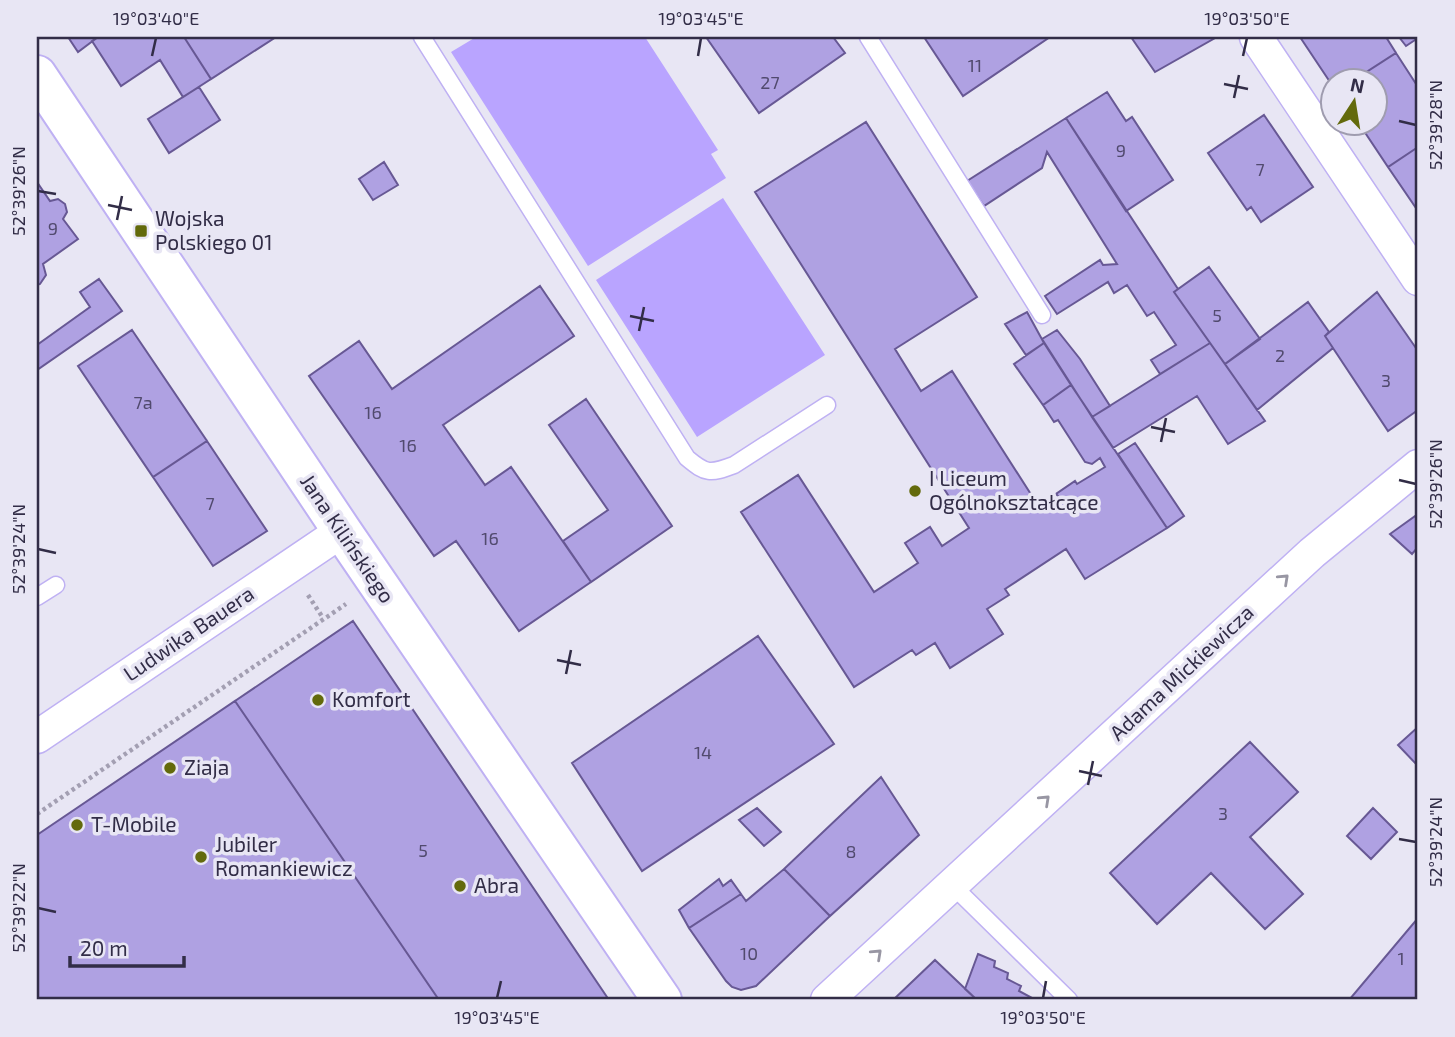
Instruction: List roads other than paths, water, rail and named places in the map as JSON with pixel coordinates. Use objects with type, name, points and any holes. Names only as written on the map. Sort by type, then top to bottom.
[{"type":"street","points":[[1255,37],[1418,279]]},
{"type":"street","name":"Jana Kilińskiego","points":[[37,75],[342,531],[662,1000]]},
{"type":"street","name":"Adama Mickiewicza","points":[[827,1000],[1312,553],[1418,466]]},
{"type":"street","name":"Ludwika Bauera","points":[[37,737],[342,531]]},
{"type":"lane","points":[[422,37],[687,458],[701,470],[717,472],[734,465],[827,405]]},
{"type":"lane","points":[[868,37],[1042,315]]},
{"type":"lane","points":[[37,597],[55,585]]},
{"type":"lane","points":[[952,886],[1069,1000]]},
{"type":"place","name":"Wojska Polskiego 01","points":[[141,231]]},
{"type":"place","name":"I Liceum Ogólnokształcące","points":[[915,491]]},
{"type":"place","name":"Komfort","points":[[318,700]]},
{"type":"place","name":"Ziaja","points":[[170,768]]},
{"type":"place","name":"T-Mobile","points":[[77,825]]},
{"type":"place","name":"Jubiler Romankiewicz","points":[[201,857]]},
{"type":"place","name":"Abra","points":[[460,886]]}]
